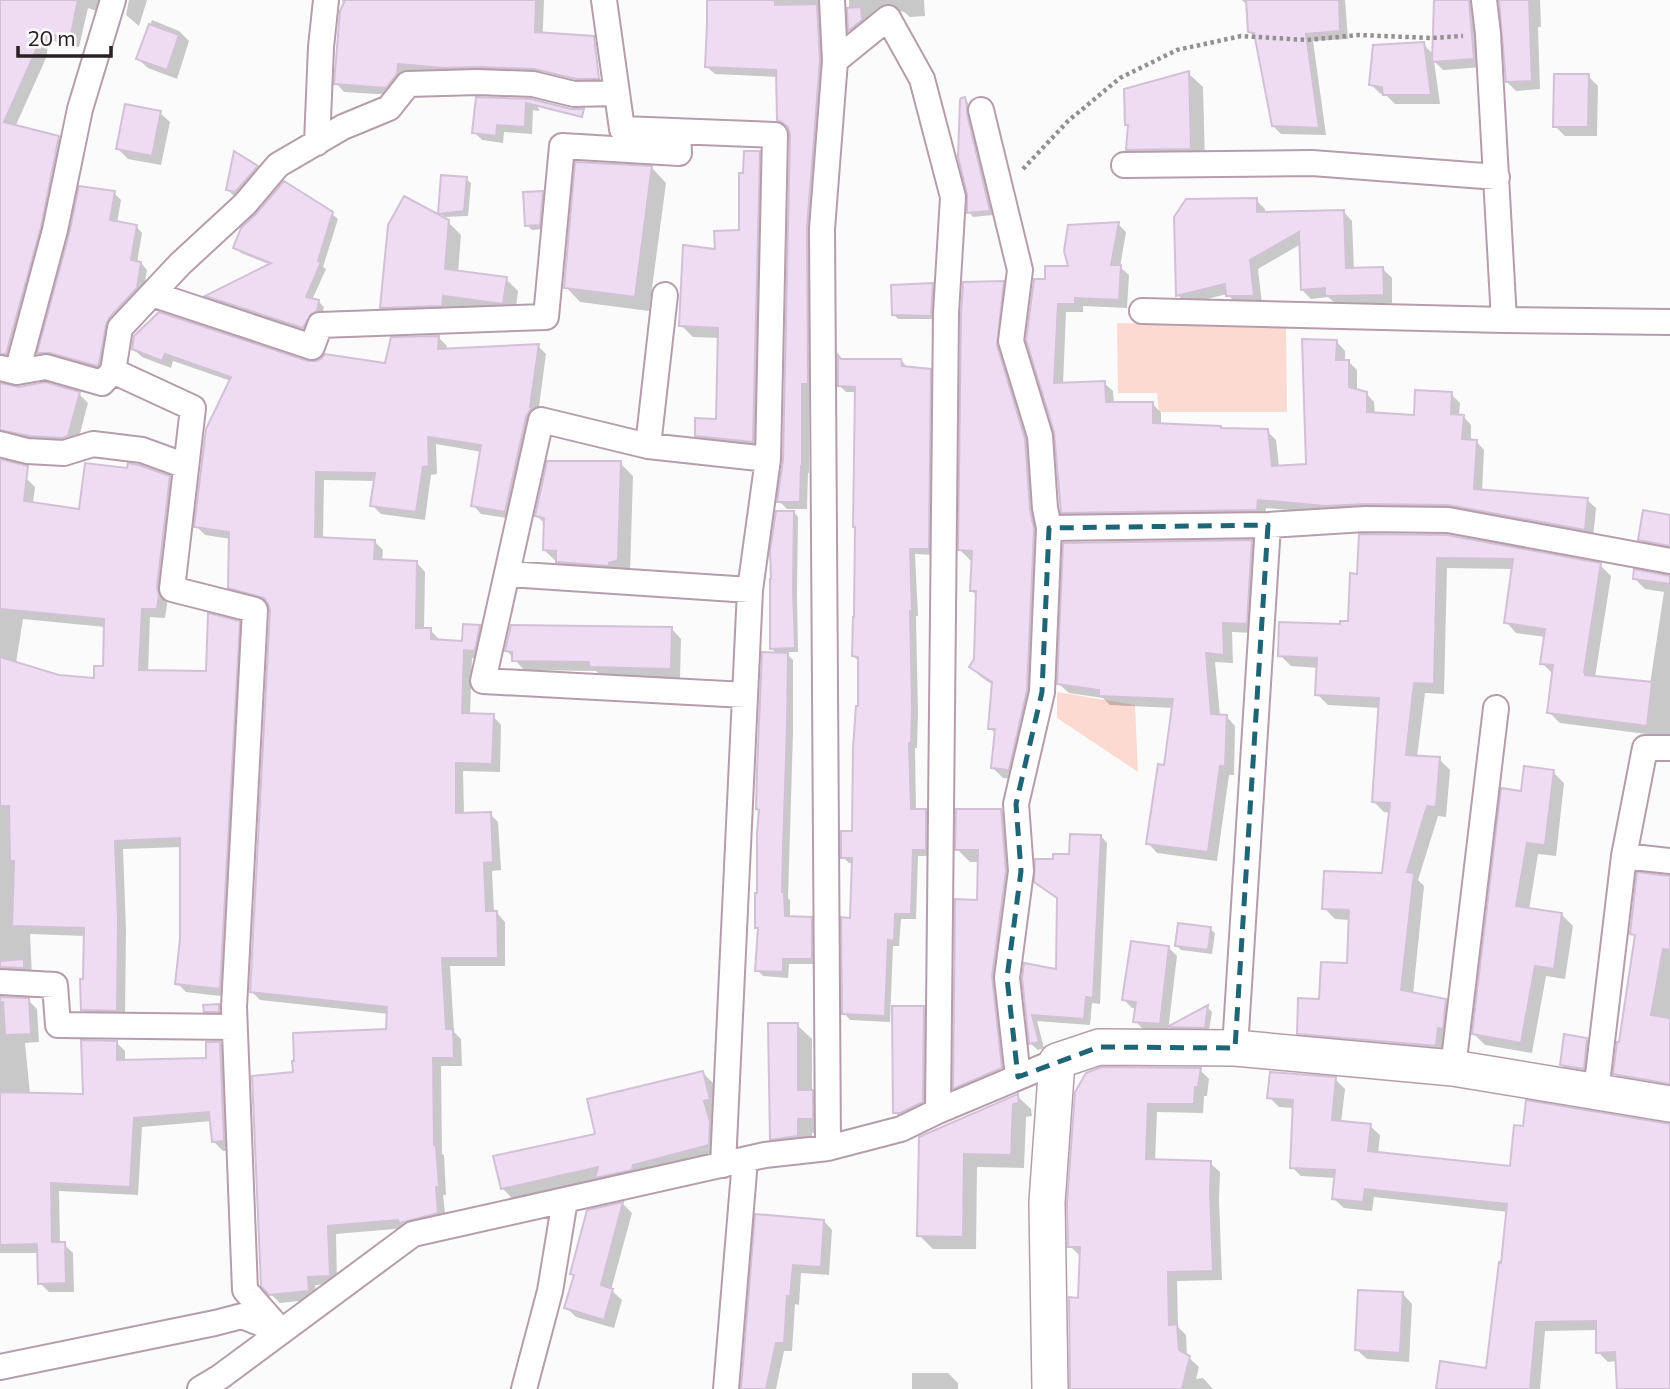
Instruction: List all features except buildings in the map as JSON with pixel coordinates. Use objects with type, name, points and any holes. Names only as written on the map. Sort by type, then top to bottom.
[{"type":"main road","points":[[1050,1389],[1047,1202],[1057,1060],[1099,1047],[1235,1048],[1453,1068],[1670,1104]]},
{"type":"street","points":[[113,0],[80,109],[55,230],[8,370],[46,367],[102,383],[113,371],[120,328],[180,264],[245,204],[278,165],[343,127],[389,108],[408,84],[533,84],[575,93],[617,93]]},
{"type":"street","points":[[317,143],[326,0]]},
{"type":"street","points":[[604,0],[622,130],[775,135],[768,459],[750,590],[745,695],[726,1389]]},
{"type":"street","points":[[828,1148],[822,229],[835,61],[832,0]]},
{"type":"street","points":[[1484,0],[1504,320]]},
{"type":"street","points":[[835,61],[888,18],[922,79],[953,197],[946,313],[938,1111]]},
{"type":"street","points":[[981,110],[1020,270],[1012,341],[1040,436],[1049,528],[1042,692],[1016,804],[1021,870],[1007,978],[1018,1077]]},
{"type":"street","points":[[152,294],[312,347],[320,325],[546,317],[562,146],[679,153],[678,132]]},
{"type":"street","points":[[1124,165],[1312,163],[1497,177]]},
{"type":"street","points":[[648,446],[665,295]]},
{"type":"street","points":[[1142,311],[1670,322]]},
{"type":"street","points":[[113,371],[192,408],[172,589],[255,610],[234,1027],[245,1290],[281,1331]]},
{"type":"street","points":[[745,695],[483,681],[541,420],[648,446],[768,459]]},
{"type":"street","points":[[0,444],[27,451],[64,453],[93,444],[142,450],[186,466]]},
{"type":"street","points":[[1049,528],[1268,525],[1365,519],[1448,520],[1670,561]]},
{"type":"street","points":[[1235,1048],[1268,525]]},
{"type":"street","points":[[506,574],[750,590]]},
{"type":"street","points":[[1453,1068],[1496,708]]},
{"type":"street","points":[[1596,1092],[1624,856],[1645,748],[1670,748]]},
{"type":"street","points":[[1624,856],[1670,860]]},
{"type":"street","points":[[0,982],[55,985],[58,1025],[234,1027]]},
{"type":"street","points":[[200,1389],[413,1234],[765,1155],[828,1148],[901,1129],[1057,1060]]},
{"type":"street","points":[[524,1389],[551,1291],[565,1200]]},
{"type":"street","points":[[0,1367],[242,1316],[281,1331]]},
{"type":"path","points":[[1009,221],[1006,187],[1068,121],[1120,78],[1177,50],[1241,36],[1307,40],[1359,35],[1432,38],[1488,34]]},
{"type":"highlighted area","points":[[1268,525],[1235,1048],[1099,1047],[1018,1077],[1007,978],[1021,871],[1016,804],[1042,692],[1049,528]]},
{"type":"shaded area","points":[[1117,323],[1286,327],[1287,412],[1159,412],[1157,393],[1118,393]]},
{"type":"shaded area","points":[[1057,692],[1135,705],[1138,772],[1057,718]]}]
